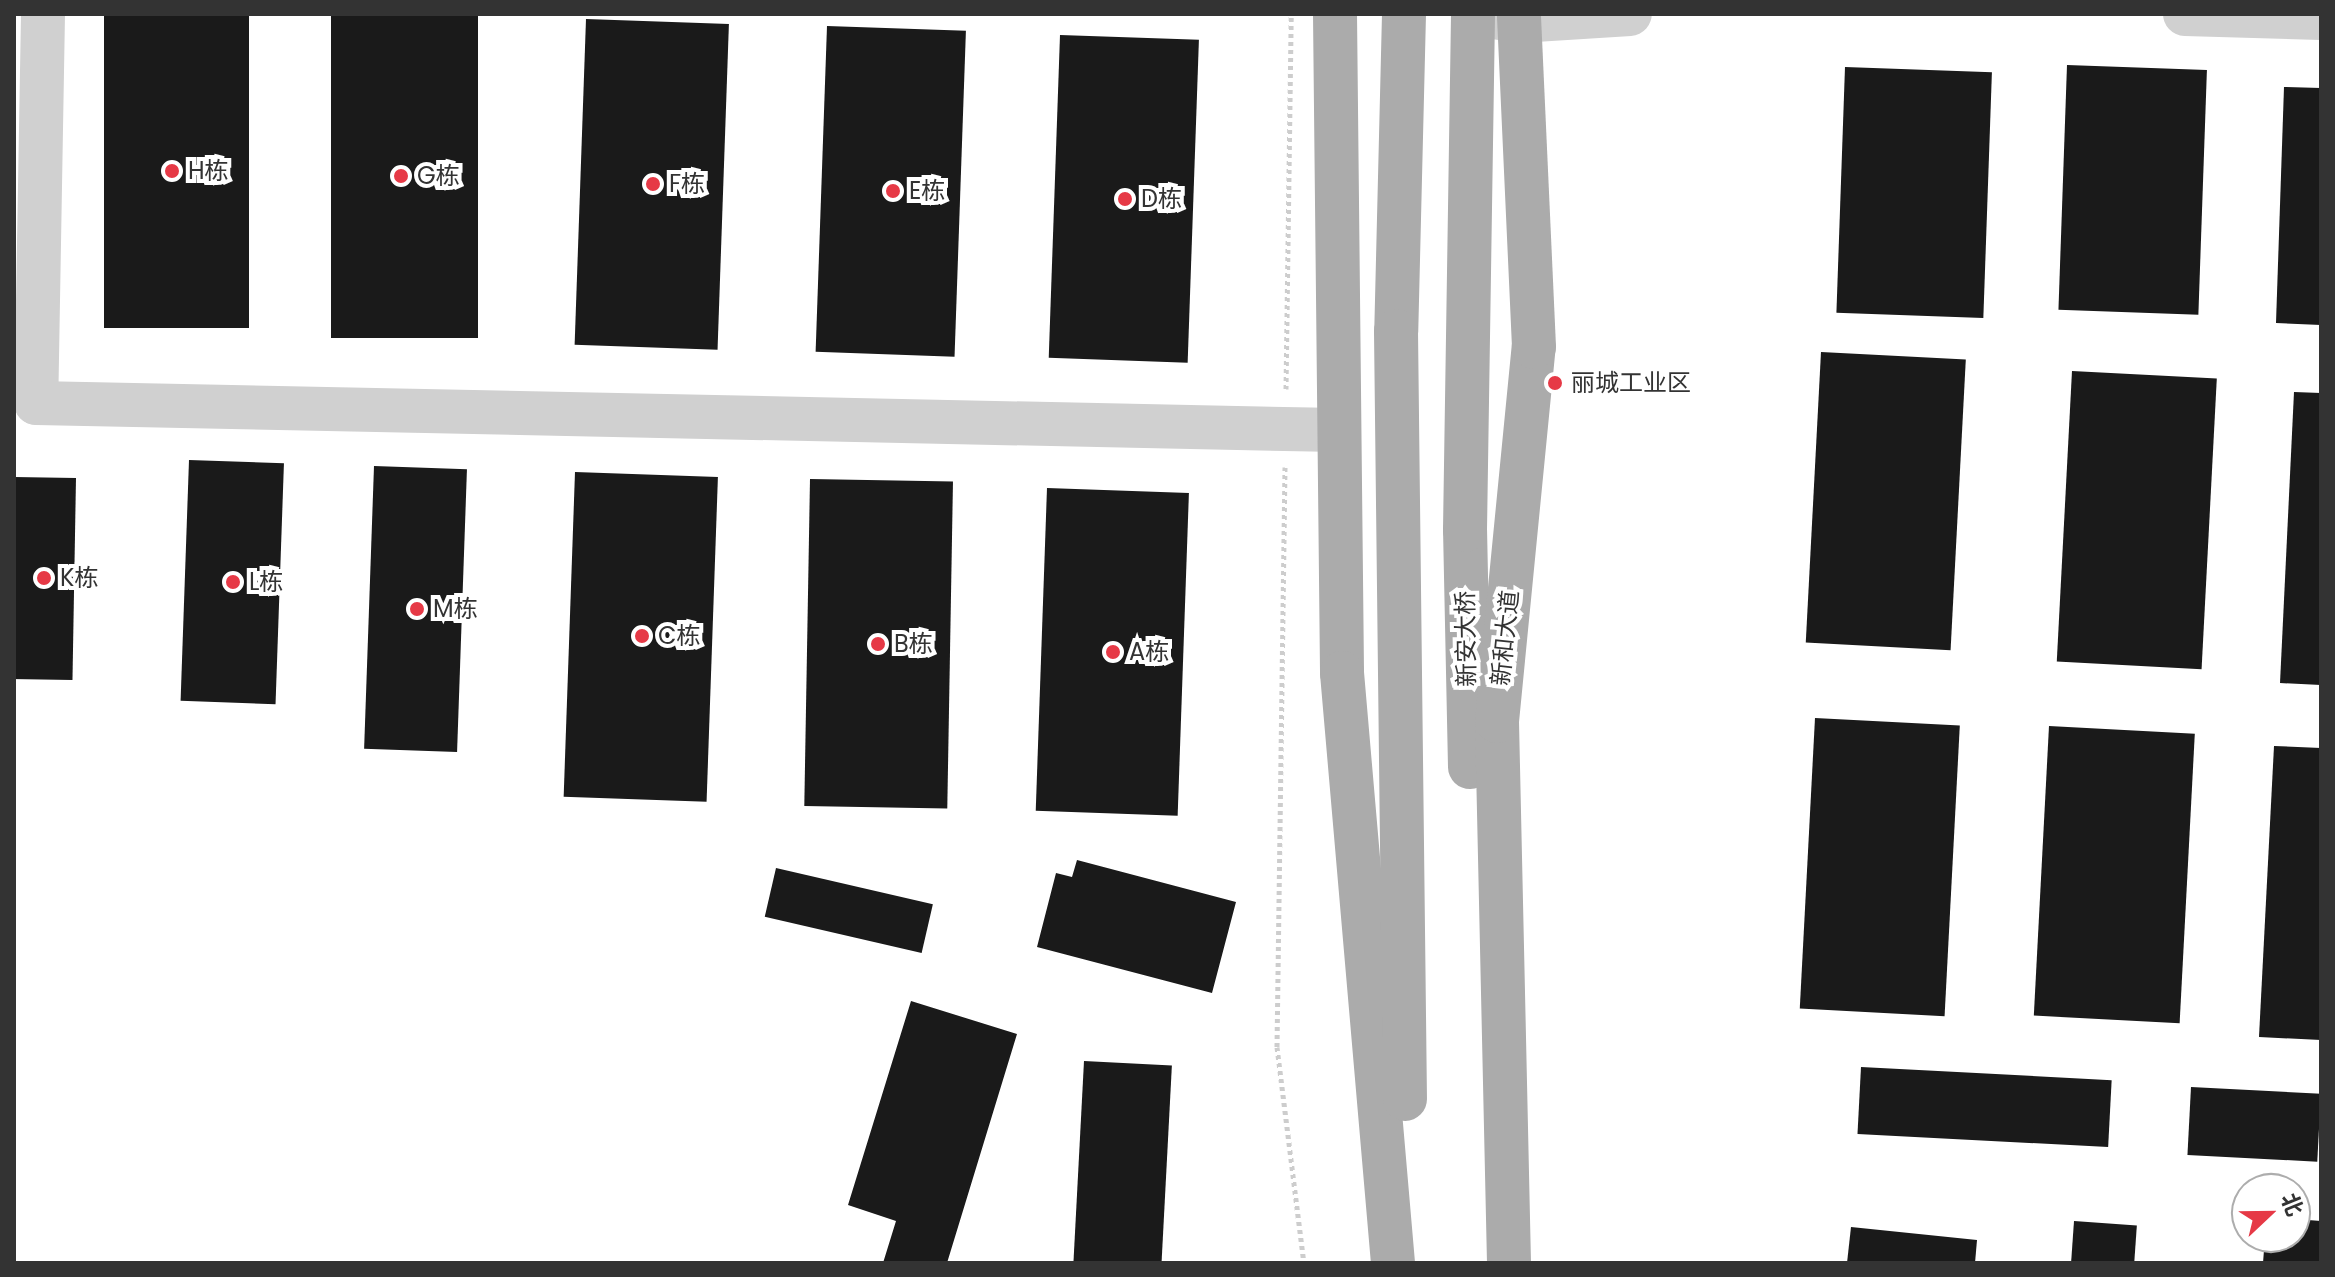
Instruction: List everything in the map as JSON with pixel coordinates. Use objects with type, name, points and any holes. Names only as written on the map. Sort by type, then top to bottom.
[{"type":"main road","points":[[1335,14],[1342,673],[1393,1263]]},
{"type":"main road","points":[[1404,14],[1396,331],[1407,1263]]},
{"type":"main road","name":"新安大桥","points":[[1474,14],[1465,530],[1468,726],[1498,1263]]},
{"type":"main road","name":"新和大道","points":[[1509,1263],[1497,721],[1534,347],[1518,18]]},
{"type":"lane","points":[[43,14],[27,196],[36,403],[1339,430]]},
{"type":"lane","points":[[1474,14],[1518,18],[1630,14]]},
{"type":"lane","points":[[2185,14],[2321,18]]},
{"type":"path","points":[[1291,14],[1277,1047],[1304,1263]]},
{"type":"building","name":"H栋","points":[[104,14],[249,14],[249,328],[104,328]]},
{"type":"building","name":"G栋","points":[[331,14],[478,14],[478,338],[331,338]]},
{"type":"building","name":"F栋","points":[[586,19],[729,24],[718,350],[575,345]]},
{"type":"building","name":"E栋","points":[[827,26],[966,31],[955,357],[816,352]]},
{"type":"building","name":"D栋","points":[[1060,35],[1199,40],[1188,363],[1049,358]]},
{"type":"building","points":[[2067,65],[2207,70],[2198,315],[2058,310]]},
{"type":"building","points":[[1845,67],[1992,72],[1983,318],[1836,313]]},
{"type":"building","points":[[2284,87],[2321,88],[2321,325],[2276,323]]},
{"type":"building","points":[[1821,352],[1966,360],[1951,650],[1806,643]]},
{"type":"building","points":[[2072,371],[2217,379],[2202,669],[2057,662]]},
{"type":"building","points":[[2294,392],[2321,393],[2321,685],[2280,683]]},
{"type":"building","name":"L栋","points":[[189,460],[284,463],[276,704],[181,701]]},
{"type":"building","name":"M栋","points":[[374,466],[467,469],[457,752],[364,749]]},
{"type":"building","name":"C栋","points":[[575,472],[718,477],[707,802],[564,797]]},
{"type":"building","name":"K栋","points":[[14,477],[76,478],[72,680],[14,679]]},
{"type":"building","name":"B栋","points":[[810,479],[953,481],[947,808],[804,806]]},
{"type":"building","name":"A栋","points":[[1047,488],[1189,493],[1178,816],[1036,811]]},
{"type":"building","points":[[1815,718],[1960,726],[1945,1016],[1800,1009]]},
{"type":"building","points":[[2049,726],[2195,734],[2180,1023],[2034,1016]]},
{"type":"building","points":[[2274,746],[2321,748],[2321,1040],[2259,1037]]},
{"type":"building","points":[[1077,860],[1236,902],[1212,993],[1037,947],[1056,873],[1072,877]]},
{"type":"building","points":[[776,868],[933,904],[922,953],[765,917]]},
{"type":"building","points":[[911,1001],[1017,1034],[947,1263],[883,1263],[896,1221],[848,1205]]},
{"type":"building","points":[[1084,1061],[1172,1066],[1162,1263],[1073,1263]]},
{"type":"building","points":[[1861,1067],[2112,1080],[2108,1147],[1857,1134]]},
{"type":"building","points":[[2191,1087],[2321,1094],[2317,1162],[2187,1155]]},
{"type":"building","points":[[2311,1220],[2321,1221],[2321,1263],[2263,1263],[2264,1253],[2311,1253]]},
{"type":"building","points":[[2074,1221],[2137,1225],[2134,1263],[2071,1263]]},
{"type":"building","points":[[1851,1227],[1977,1240],[1975,1263],[1847,1263]]},
{"type":"place","name":"H栋","points":[[172,171]]},
{"type":"place","name":"G栋","points":[[401,176]]},
{"type":"place","name":"F栋","points":[[653,184]]},
{"type":"place","name":"E栋","points":[[893,191]]},
{"type":"place","name":"D栋","points":[[1125,199]]},
{"type":"place","name":"丽城工业区","points":[[1555,383]]},
{"type":"place","name":"K栋","points":[[44,578]]},
{"type":"place","name":"L栋","points":[[233,582]]},
{"type":"place","name":"M栋","points":[[417,609]]},
{"type":"place","name":"C栋","points":[[642,636]]},
{"type":"place","name":"B栋","points":[[878,644]]},
{"type":"place","name":"A栋","points":[[1113,652]]}]
